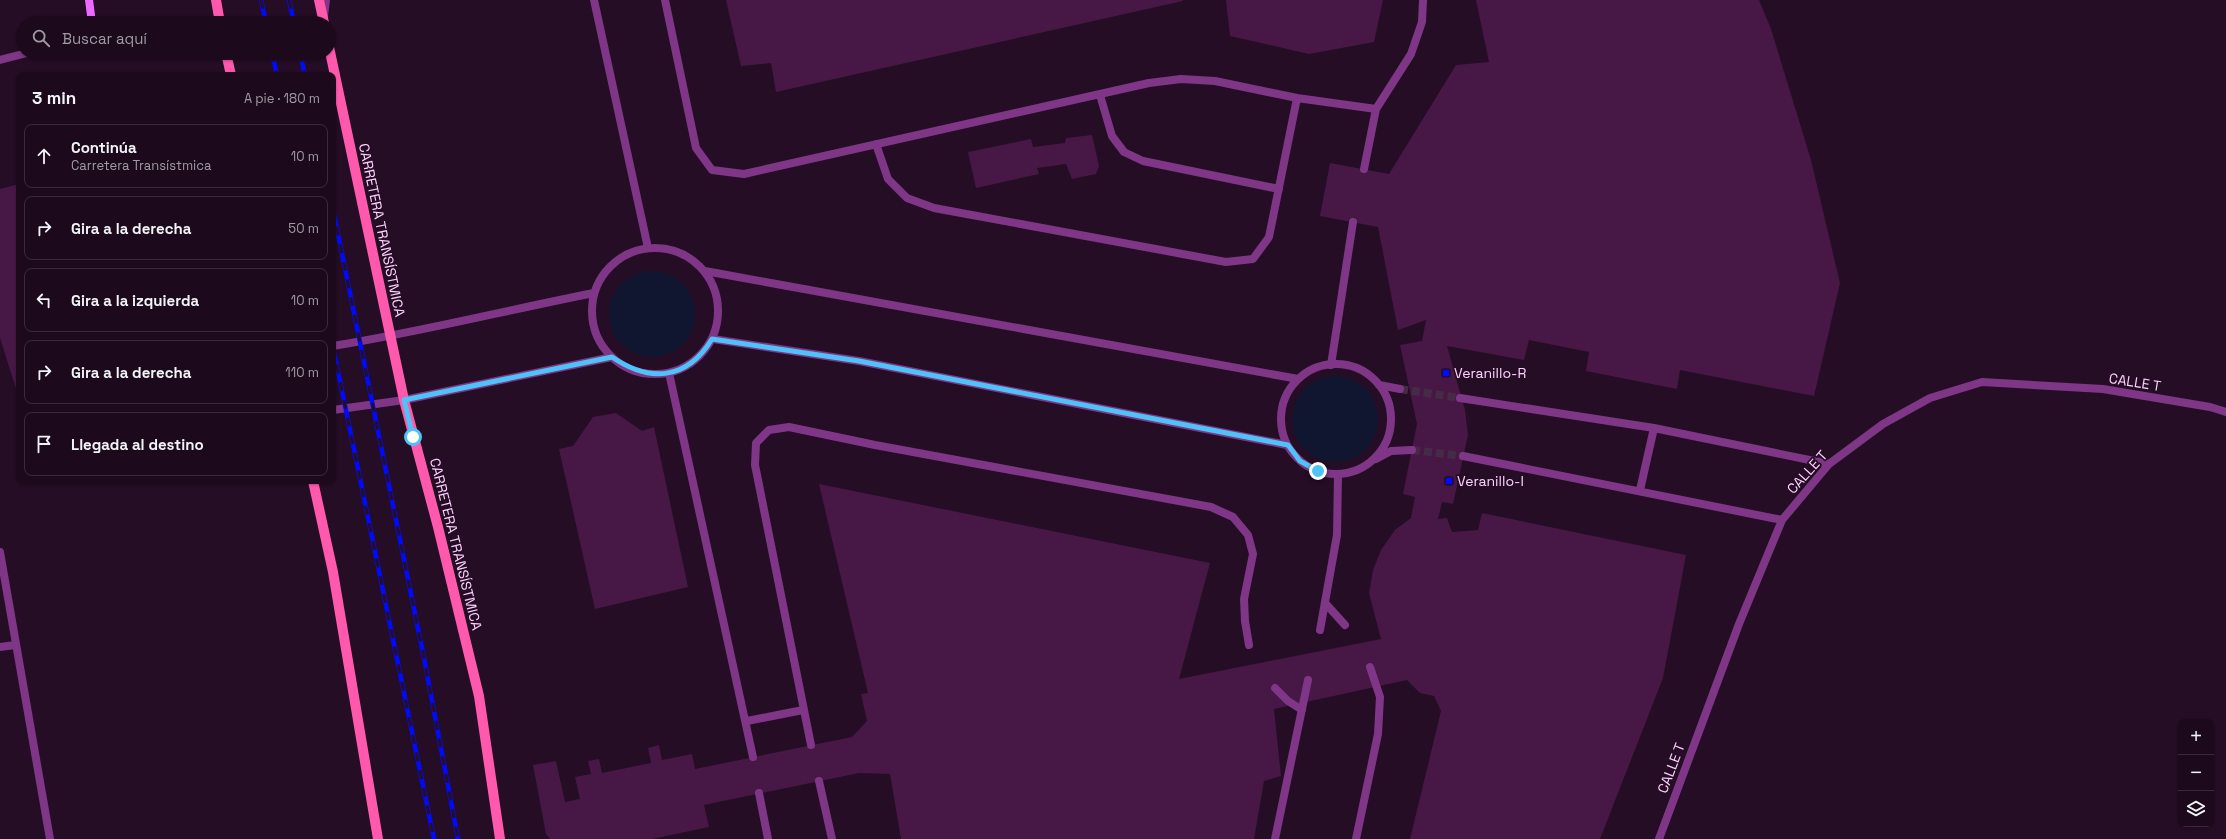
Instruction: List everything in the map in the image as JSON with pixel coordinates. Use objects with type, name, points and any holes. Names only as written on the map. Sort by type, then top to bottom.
[{"type":"main road","points":[[216,0],[219,16]]},
{"type":"main road","points":[[319,0],[323,16]]},
{"type":"main road","points":[[227,60],[229,72]]},
{"type":"main road","name":"CARRETERA TRANSÍSTMICA","points":[[332,60],[334,72]]},
{"type":"main road","name":"CARRETERA TRANSÍSTMICA","points":[[336,80],[404,400],[438,527],[479,696],[500,839]]},
{"type":"main road","points":[[314,484],[333,572],[378,839]]},
{"type":"street","points":[[89,0],[91,16]]},
{"type":"street","points":[[325,16],[326,0]]},
{"type":"street","points":[[594,0],[648,248]]},
{"type":"street","points":[[665,0],[696,148],[712,170],[744,174],[1100,94],[1181,79],[1215,82],[1297,98],[1376,109]]},
{"type":"street","points":[[1364,169],[1376,109],[1410,54],[1422,22],[1423,0]]},
{"type":"street","points":[[0,60],[16,56]]},
{"type":"street","points":[[1100,94],[1112,136],[1124,152],[1143,161],[1279,189]]},
{"type":"street","points":[[876,144],[888,179],[907,198],[934,208],[1226,262],[1253,259],[1269,237],[1297,98]]},
{"type":"street","points":[[1331,365],[1353,222]]},
{"type":"street","points":[[648,248],[669,249],[689,258],[705,272],[714,287],[719,304],[718,322],[712,339],[705,352],[695,361],[683,369],[669,373],[642,373],[628,369],[612,357],[601,344],[594,328],[592,310],[594,293],[602,276],[614,262],[630,253],[648,248]]},
{"type":"street","points":[[705,272],[1298,379]]},
{"type":"street","points":[[336,346],[390,337],[489,314],[594,293]]},
{"type":"street","points":[[712,339],[859,361],[1288,445]]},
{"type":"street","points":[[336,410],[404,400],[612,357]]},
{"type":"street","points":[[1367,464],[1383,447],[1388,436],[1391,419],[1388,401],[1379,385],[1366,374],[1349,366],[1331,365],[1313,369],[1298,379],[1287,393],[1282,410],[1281,428],[1288,445],[1300,461],[1318,471],[1338,474],[1354,471],[1367,464],[1391,450],[1412,450]]},
{"type":"street","points":[[669,373],[747,721],[753,757]]},
{"type":"street","name":"CALLE T","points":[[1658,839],[1739,624],[1782,520],[1829,464],[1883,424],[1930,398],[1982,382],[2103,389],[2210,407],[2226,412]]},
{"type":"street","points":[[1379,385],[1400,389]]},
{"type":"street","points":[[1460,398],[1654,428],[1829,464]]},
{"type":"street","points":[[811,745],[755,465],[756,443],[769,430],[789,427],[875,445],[1203,506],[1233,517],[1248,535],[1252,554],[1244,599],[1245,621],[1249,644]]},
{"type":"street","points":[[1640,490],[1654,428]]},
{"type":"street","points":[[1463,456],[1640,490],[1782,520]]},
{"type":"street","points":[[1320,630],[1326,604],[1337,535],[1338,474]]},
{"type":"street","points":[[0,552],[50,839]]},
{"type":"street","points":[[1326,604],[1345,625]]},
{"type":"street","points":[[0,647],[15,645]]},
{"type":"street","points":[[1356,839],[1378,734],[1380,697],[1370,667]]},
{"type":"street","points":[[1275,839],[1308,680]]},
{"type":"street","points":[[1275,688],[1288,701],[1302,710]]},
{"type":"street","points":[[747,721],[803,710]]},
{"type":"street","points":[[818,781],[832,839]]},
{"type":"street","points":[[759,794],[768,839]]},
{"type":"shaded area","points":[[652,271],[668,274],[676,278],[688,290],[692,298],[695,314],[692,330],[688,338],[676,350],[668,354],[652,357],[636,354],[628,350],[616,338],[612,330],[609,314],[612,298],[616,290],[628,278],[636,274]]},
{"type":"shaded area","points":[[1335,376],[1351,380],[1365,389],[1374,403],[1378,419],[1374,435],[1365,449],[1351,458],[1335,462],[1319,458],[1305,449],[1296,435],[1292,419],[1296,403],[1305,389],[1319,380]]},
{"type":"building","points":[[726,0],[1183,1],[776,92],[771,63],[741,66]]},
{"type":"building","points":[[1226,0],[1383,0],[1374,42],[1309,54],[1230,36]]},
{"type":"building","points":[[1476,0],[1759,0],[1771,29],[1811,160],[1840,283],[1814,396],[1680,370],[1677,389],[1586,371],[1589,352],[1529,340],[1524,360],[1447,346],[1465,410],[1468,435],[1453,504],[1442,502],[1438,519],[1447,518],[1452,532],[1478,530],[1482,513],[1686,555],[1663,678],[1600,839],[1410,839],[1441,711],[1434,696],[1420,693],[1407,680],[1274,709],[1281,776],[1264,781],[1254,839],[901,839],[890,774],[859,773],[704,805],[709,827],[652,839],[550,839],[546,834],[533,765],[556,761],[565,802],[580,799],[575,777],[591,774],[588,761],[599,759],[602,773],[651,763],[648,748],[659,745],[662,760],[692,754],[695,769],[852,737],[867,721],[861,694],[868,693],[819,484],[1210,563],[1179,679],[1381,639],[1369,593],[1373,570],[1381,550],[1395,530],[1411,518],[1415,497],[1403,494],[1417,424],[1400,345],[1422,341],[1426,320],[1398,330],[1378,227],[1320,216],[1330,163],[1389,174],[1456,65],[1489,62]]},
{"type":"building","points":[[1092,135],[1099,166],[1096,174],[1072,179],[1066,164],[1037,168],[1039,174],[976,188],[968,152],[1031,139],[1033,147],[1065,143],[1066,138]]},
{"type":"building","points":[[16,185],[16,389],[0,338],[0,189]]},
{"type":"building","points":[[616,413],[642,431],[654,427],[688,587],[595,609],[559,449],[573,446],[593,417]]},
{"type":"tunnel","points":[[1400,389],[1460,398]]},
{"type":"tunnel","points":[[1412,450],[1463,456]]},
{"type":"railway","points":[[261,0],[264,16]]},
{"type":"railway","points":[[289,0],[292,16]]},
{"type":"railway","points":[[274,60],[276,72]]},
{"type":"railway","points":[[302,60],[304,72]]},
{"type":"railway","points":[[336,224],[424,658],[458,839]]},
{"type":"railway","points":[[336,362],[434,839]]},
{"type":"place","name":"Veranillo-R","points":[[1446,373]]},
{"type":"place","name":"Veranillo-I","points":[[1449,481]]},
{"type":"route","points":[[413,437],[404,400],[612,357],[628,369],[649,374],[669,373],[683,369],[695,361],[705,352],[712,339],[859,361],[1288,445],[1300,461],[1318,471]]}]
